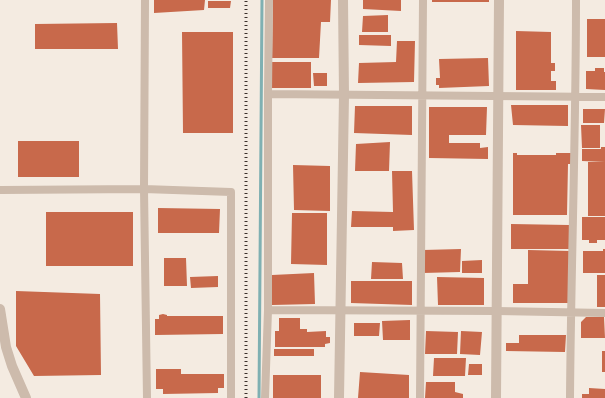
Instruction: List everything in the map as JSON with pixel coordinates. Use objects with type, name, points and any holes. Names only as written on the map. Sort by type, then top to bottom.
[{"type":"street","points":[[145,0],[144,189],[147,398]]},
{"type":"street","points":[[265,398],[268,310],[269,0]]},
{"type":"street","points":[[339,398],[344,95],[343,0]]},
{"type":"street","points":[[420,398],[422,0]]},
{"type":"street","points":[[496,398],[499,0]]},
{"type":"street","points":[[570,398],[576,97],[576,0]]},
{"type":"street","points":[[268,94],[605,97]]},
{"type":"street","points":[[0,190],[144,189],[231,192],[231,398]]},
{"type":"street","points":[[0,309],[6,347],[12,366],[26,398]]},
{"type":"street","points":[[268,310],[605,312]]},
{"type":"building","points":[[154,0],[205,0],[204,10],[154,13]]},
{"type":"building","points":[[273,0],[331,0],[330,22],[321,22],[319,58],[272,58]]},
{"type":"building","points":[[363,0],[401,0],[401,11],[363,9]]},
{"type":"building","points":[[432,0],[489,0],[489,2],[432,2]]},
{"type":"building","points":[[208,1],[231,1],[230,8],[208,8]]},
{"type":"building","points":[[388,15],[388,32],[362,32],[363,16]]},
{"type":"building","points":[[587,19],[605,19],[605,57],[587,57]]},
{"type":"building","points":[[117,23],[118,49],[35,49],[35,24]]},
{"type":"building","points":[[516,31],[551,32],[551,63],[555,63],[555,71],[551,71],[551,81],[556,81],[556,90],[516,90]]},
{"type":"building","points":[[182,32],[233,32],[233,133],[183,133]]},
{"type":"building","points":[[359,35],[391,35],[391,46],[359,45]]},
{"type":"building","points":[[397,41],[415,41],[414,82],[358,83],[359,63],[396,62]]},
{"type":"building","points":[[488,58],[489,86],[439,88],[439,85],[436,85],[436,78],[440,78],[439,59]]},
{"type":"building","points":[[272,62],[311,62],[311,88],[272,88]]},
{"type":"building","points":[[595,68],[604,68],[605,90],[586,89],[586,71],[595,71]]},
{"type":"building","points":[[313,73],[327,73],[327,86],[314,86]]},
{"type":"building","points":[[511,105],[568,105],[568,126],[513,125]]},
{"type":"building","points":[[355,106],[412,106],[412,135],[354,133]]},
{"type":"building","points":[[429,107],[487,107],[486,135],[449,135],[449,143],[480,143],[480,148],[488,147],[488,159],[429,158]]},
{"type":"building","points":[[583,109],[605,109],[604,123],[583,123]]},
{"type":"building","points":[[581,125],[600,125],[600,148],[582,148]]},
{"type":"building","points":[[18,141],[79,141],[79,177],[18,177]]},
{"type":"building","points":[[390,142],[389,171],[355,171],[356,144]]},
{"type":"building","points":[[601,147],[605,147],[605,162],[582,161],[582,149],[601,149]]},
{"type":"building","points":[[513,153],[517,153],[517,155],[556,155],[556,153],[572,153],[572,164],[568,164],[567,215],[513,215]]},
{"type":"building","points":[[588,162],[605,162],[605,216],[588,216]]},
{"type":"building","points":[[293,165],[330,166],[330,211],[294,210]]},
{"type":"building","points":[[392,171],[412,171],[414,230],[393,231],[393,227],[351,227],[352,211],[393,212]]},
{"type":"building","points":[[158,208],[220,209],[219,233],[158,233]]},
{"type":"building","points":[[46,212],[133,212],[133,266],[46,266]]},
{"type":"building","points":[[292,213],[327,213],[327,265],[291,264]]},
{"type":"building","points":[[582,217],[605,217],[605,240],[597,240],[597,243],[589,243],[589,240],[582,240]]},
{"type":"building","points":[[511,224],[569,225],[569,249],[511,249]]},
{"type":"building","points":[[461,249],[460,272],[423,273],[423,250]]},
{"type":"building","points":[[603,249],[605,249],[605,273],[583,273],[583,251],[603,251]]},
{"type":"building","points":[[528,250],[570,251],[569,303],[513,303],[513,284],[528,284]]},
{"type":"building","points":[[164,258],[186,258],[187,286],[164,286]]},
{"type":"building","points":[[482,260],[482,273],[462,273],[462,261]]},
{"type":"building","points":[[372,262],[402,263],[403,279],[371,279]]},
{"type":"building","points":[[314,273],[315,304],[272,305],[272,275]]},
{"type":"building","points":[[597,275],[605,275],[605,307],[597,307]]},
{"type":"building","points":[[218,276],[218,287],[191,288],[190,277]]},
{"type":"building","points":[[437,277],[484,278],[484,305],[438,305]]},
{"type":"building","points":[[351,281],[412,281],[412,305],[351,303]]},
{"type":"building","points":[[16,291],[100,294],[101,375],[34,376],[16,346]]},
{"type":"building","points":[[163,314],[167,316],[223,316],[223,334],[155,335],[155,319],[159,319],[159,315]]},
{"type":"building","points":[[586,317],[604,317],[605,338],[581,338],[581,322]]},
{"type":"building","points":[[279,318],[300,318],[300,329],[307,329],[307,332],[326,331],[326,337],[330,337],[330,343],[325,344],[325,347],[275,347],[275,331],[279,331]]},
{"type":"building","points":[[410,320],[410,340],[383,340],[382,321]]},
{"type":"building","points":[[354,323],[380,323],[379,336],[354,336]]},
{"type":"building","points":[[426,331],[458,332],[457,354],[425,354]]},
{"type":"building","points":[[461,331],[482,332],[480,355],[460,354]]},
{"type":"building","points":[[519,335],[566,335],[565,352],[506,351],[506,343],[519,343]]},
{"type":"building","points":[[274,349],[314,349],[314,356],[274,356]]},
{"type":"building","points":[[602,351],[605,351],[605,372],[602,372]]},
{"type":"building","points":[[434,358],[466,358],[465,376],[433,376]]},
{"type":"building","points":[[469,364],[482,364],[482,375],[468,375]]},
{"type":"building","points":[[156,369],[181,369],[181,374],[224,374],[224,388],[218,388],[218,393],[163,394],[163,389],[156,389]]},
{"type":"building","points":[[360,372],[409,375],[409,398],[358,398]]},
{"type":"building","points":[[273,375],[321,375],[321,398],[273,398]]},
{"type":"building","points":[[426,382],[455,382],[455,392],[463,394],[463,398],[425,398]]},
{"type":"building","points":[[589,388],[605,389],[605,398],[582,398],[582,394],[589,394]]},
{"type":"waterway","points":[[259,398],[262,0]]},
{"type":"railway","points":[[246,0],[246,398]]}]
